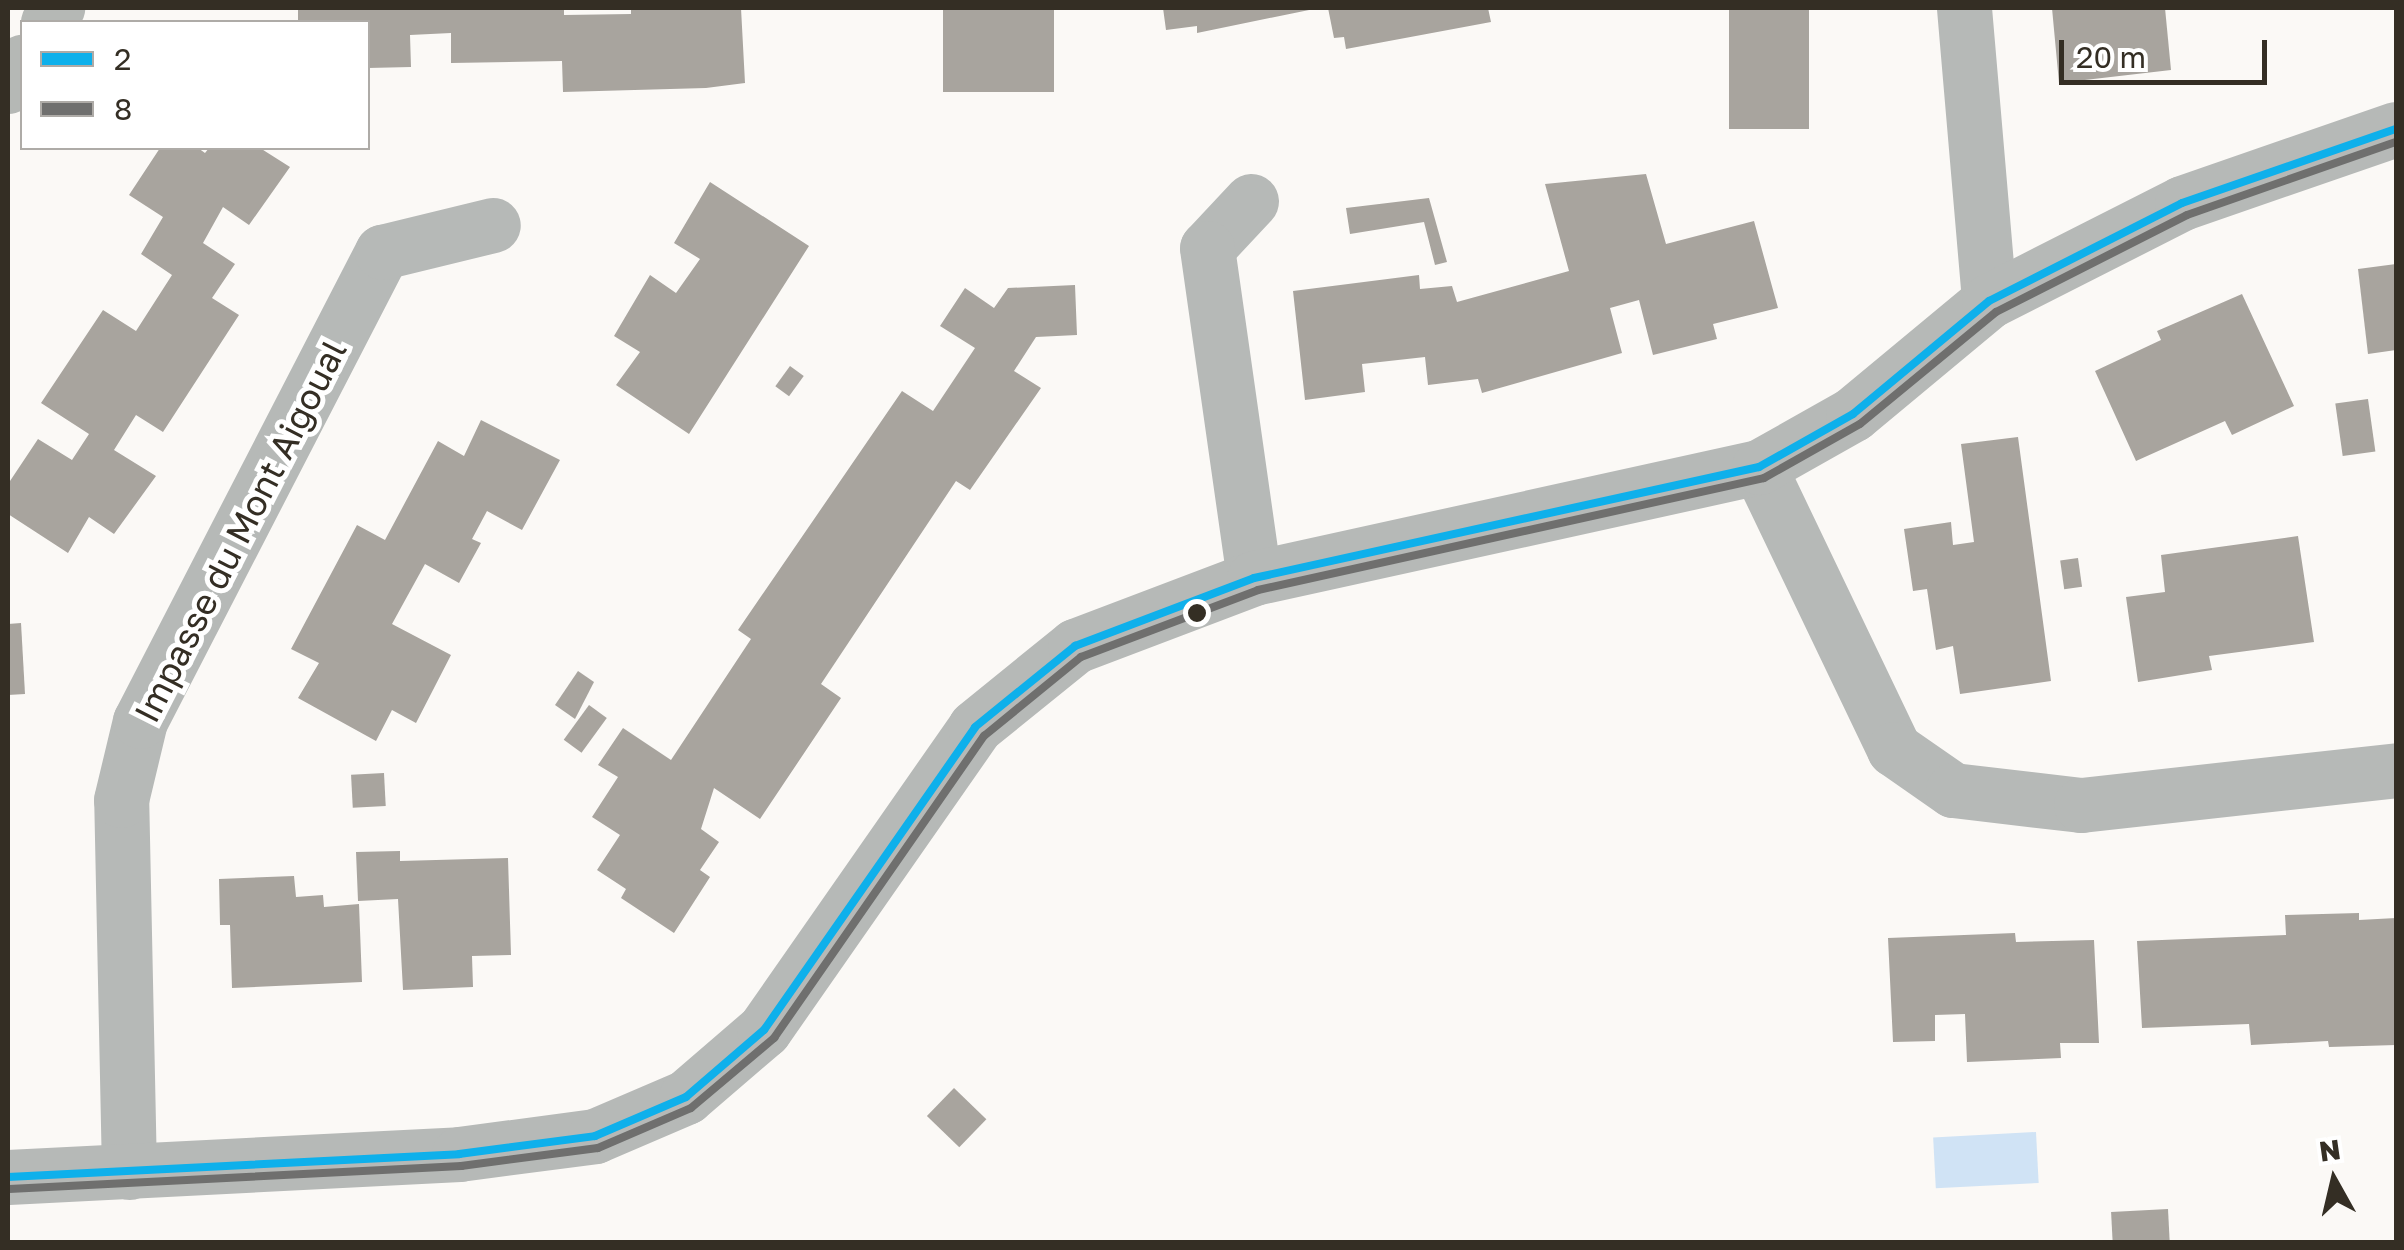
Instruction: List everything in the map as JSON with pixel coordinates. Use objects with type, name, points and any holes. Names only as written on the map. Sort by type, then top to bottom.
[{"type":"street","points":[[1964,8],[1988,301]]},
{"type":"street","points":[[8,1177],[460,1154],[595,1136],[686,1097],[764,1030],[975,727],[1075,646],[1254,578],[1759,468],[1853,414],[1988,301],[2182,203],[2396,129]]},
{"type":"street","points":[[1251,201],[1207,248],[1254,578]]},
{"type":"street","name":"Impasse du Mont Aigoual","points":[[129,1172],[121,800],[140,721],[382,252],[493,225]]},
{"type":"street","points":[[1759,468],[1894,749],[1952,790],[2081,805],[2396,770]]},
{"type":"water","points":[[2036,1132],[2039,1183],[1936,1188],[1933,1137]]},
{"type":"building","points":[[298,8],[564,8],[564,15],[631,14],[631,8],[741,8],[745,83],[706,88],[563,92],[562,61],[451,63],[451,33],[410,35],[411,67],[370,68],[370,20],[298,20]]},
{"type":"building","points":[[943,8],[1054,8],[1054,92],[943,92]]},
{"type":"building","points":[[1163,8],[1314,9],[1197,33],[1197,26],[1166,30]]},
{"type":"building","points":[[1328,8],[1488,8],[1491,22],[1346,49],[1344,37],[1334,38]]},
{"type":"building","points":[[1729,8],[1809,8],[1809,129],[1729,129]]},
{"type":"building","points":[[2052,8],[2165,8],[2171,70],[2059,83]]},
{"type":"building","points":[[159,150],[263,150],[290,167],[249,225],[223,207],[203,243],[235,264],[212,298],[239,315],[163,432],[136,415],[114,450],[156,476],[114,534],[89,517],[68,553],[8,514],[8,484],[38,439],[72,460],[89,434],[41,403],[103,310],[136,331],[172,275],[141,254],[163,217],[129,195]]},
{"type":"building","points":[[1646,174],[1666,244],[1754,221],[1778,308],[1713,324],[1717,339],[1653,355],[1639,300],[1610,308],[1622,353],[1482,393],[1478,379],[1428,385],[1425,357],[1362,364],[1365,392],[1305,400],[1293,291],[1419,275],[1420,289],[1452,286],[1457,302],[1569,271],[1545,184]]},
{"type":"building","points":[[710,182],[809,246],[689,434],[616,385],[640,352],[614,336],[650,275],[676,293],[700,259],[674,243]]},
{"type":"building","points":[[1429,198],[1447,262],[1435,265],[1424,222],[1350,234],[1346,208]]},
{"type":"building","points":[[2396,264],[2396,350],[2368,354],[2358,269]]},
{"type":"building","points":[[1075,285],[1077,335],[1036,337],[1014,371],[1041,388],[970,490],[956,481],[821,684],[841,698],[760,819],[714,788],[701,829],[719,842],[700,870],[710,877],[674,933],[621,898],[626,889],[597,870],[620,835],[592,817],[618,777],[598,765],[623,728],[671,760],[751,639],[738,630],[902,391],[933,411],[975,348],[940,326],[965,288],[994,308],[1008,288]]},
{"type":"building","points":[[2242,294],[2294,406],[2232,435],[2225,421],[2136,461],[2095,371],[2161,340],[2157,331]]},
{"type":"building","points":[[790,366],[804,376],[789,396],[775,386]]},
{"type":"building","points":[[2368,399],[2375,451],[2343,456],[2335,404]]},
{"type":"building","points":[[481,420],[560,460],[522,530],[487,511],[472,539],[481,543],[459,583],[425,564],[392,624],[451,655],[416,723],[392,710],[376,741],[298,698],[319,663],[291,649],[357,525],[385,540],[438,441],[464,456]]},
{"type":"building","points":[[2018,437],[2051,681],[1960,694],[1953,646],[1936,650],[1927,589],[1913,591],[1904,529],[1951,522],[1953,545],[1974,542],[1961,444]]},
{"type":"building","points":[[2298,536],[2314,642],[2209,656],[2212,670],[2138,682],[2126,597],[2165,592],[2161,555]]},
{"type":"building","points":[[2078,558],[2082,587],[2064,589],[2060,561]]},
{"type":"building","points":[[21,623],[25,694],[8,695],[8,624]]},
{"type":"building","points":[[578,671],[594,682],[575,719],[555,705]]},
{"type":"building","points":[[589,705],[607,718],[582,753],[564,740]]},
{"type":"building","points":[[384,773],[386,806],[353,808],[351,775]]},
{"type":"building","points":[[400,851],[400,861],[508,858],[511,955],[472,956],[473,987],[403,990],[398,899],[358,901],[356,852]]},
{"type":"building","points":[[294,876],[296,897],[323,895],[324,907],[359,904],[362,982],[232,988],[230,925],[220,925],[219,879]]},
{"type":"building","points":[[2359,913],[2359,920],[2396,918],[2396,1045],[2329,1047],[2328,1041],[2251,1045],[2249,1024],[2142,1028],[2137,941],[2286,935],[2285,915]]},
{"type":"building","points":[[2015,933],[2016,942],[2094,940],[2099,1043],[2060,1043],[2061,1058],[1967,1062],[1965,1014],[1935,1015],[1935,1041],[1893,1042],[1888,938]]},
{"type":"building","points":[[954,1088],[986,1119],[959,1147],[927,1116]]},
{"type":"building","points":[[2168,1209],[2170,1242],[2113,1242],[2111,1212]]},
{"type":"transit line","name":"2","points":[[8,1177],[459,1154],[595,1136],[686,1097],[764,1030],[975,727],[1075,646],[1254,578],[1759,467],[1853,414],[1989,301],[2182,203],[2396,129]]},
{"type":"transit line","name":"8","points":[[9,1189],[461,1166],[598,1148],[691,1108],[774,1038],[984,736],[1081,657],[1258,590],[1764,478],[1860,424],[1996,312],[2187,215],[2396,142]]}]
